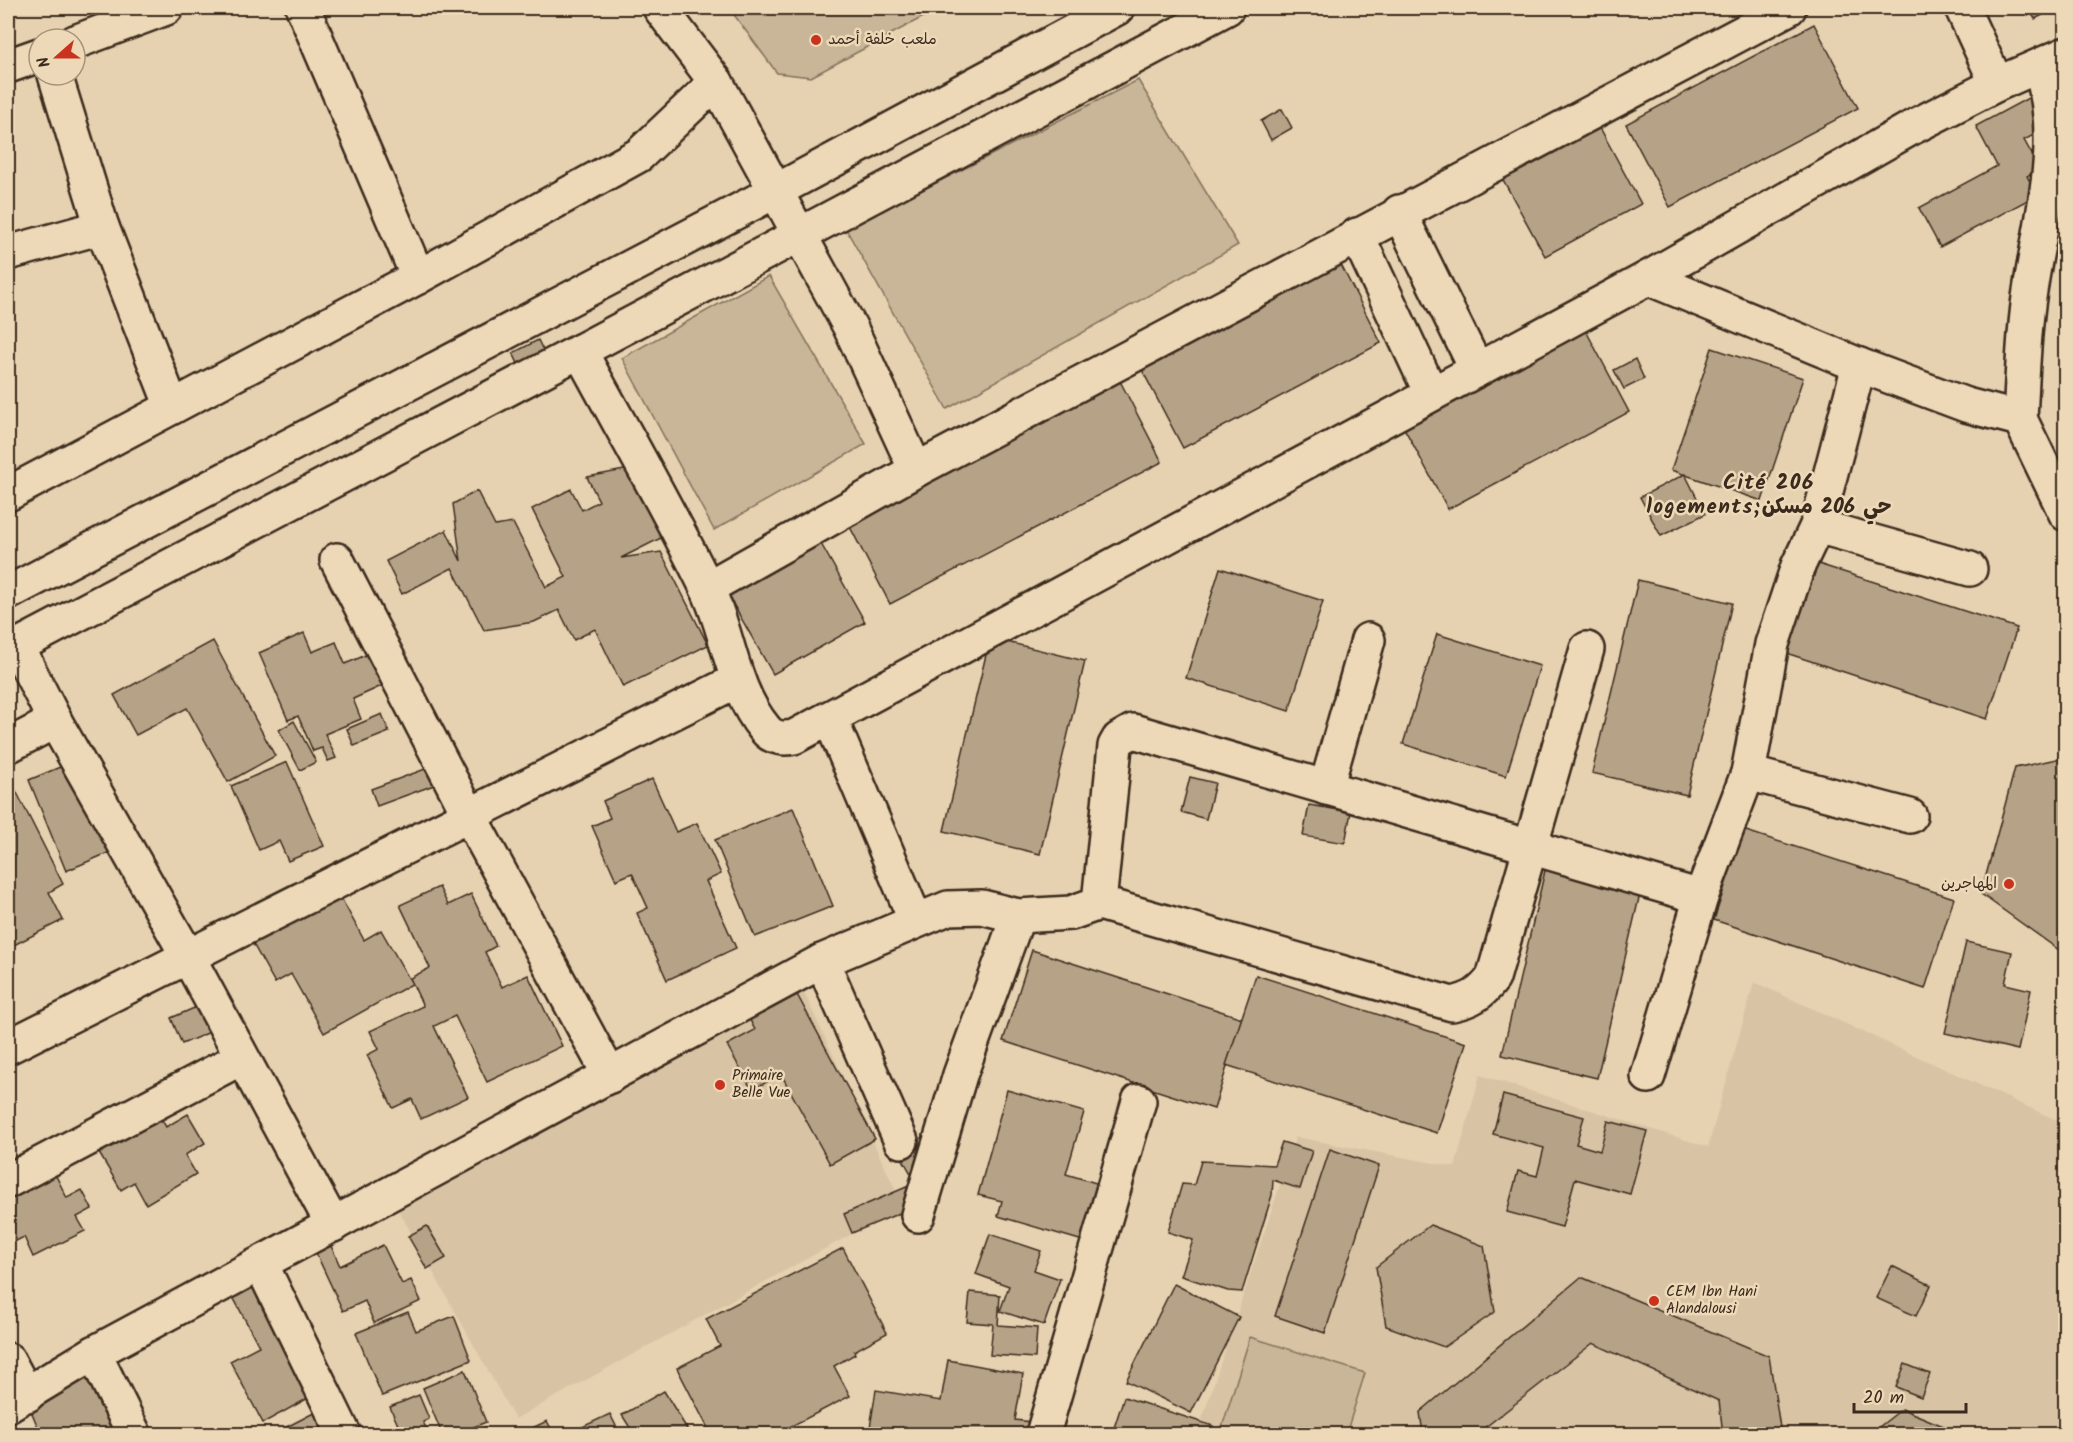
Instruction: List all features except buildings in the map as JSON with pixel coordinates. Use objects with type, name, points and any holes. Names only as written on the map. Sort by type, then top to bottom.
[{"type":"street","points":[[87,38],[166,8]]},
{"type":"street","points":[[303,8],[418,277]]},
{"type":"street","points":[[660,8],[716,82],[774,192],[850,327],[916,470]]},
{"type":"street","points":[[8,593],[774,192],[1117,8]]},
{"type":"street","points":[[333,1225],[187,955],[12,648],[580,351],[1227,8]]},
{"type":"street","points":[[707,588],[916,470],[1399,212],[1789,8]]},
{"type":"street","points":[[1962,8],[1997,84]]},
{"type":"street","points":[[8,66],[27,59]]},
{"type":"street","points":[[580,351],[707,588],[738,680],[766,731],[781,739],[794,737],[1648,278],[1913,127],[1997,84],[2052,60]]},
{"type":"street","points":[[2052,60],[2046,86],[2051,152],[2027,313],[2020,419],[2066,514]]},
{"type":"street","points":[[8,494],[418,277],[639,155],[716,82]]},
{"type":"street","points":[[59,87],[102,227],[172,407]]},
{"type":"street","points":[[1399,212],[1477,370]]},
{"type":"street","points":[[8,253],[102,227]]},
{"type":"street","points":[[1357,235],[1431,393]]},
{"type":"street","points":[[1648,278],[1859,365],[1966,405],[2020,419]]},
{"type":"street","points":[[1648,1076],[1701,897],[1748,773],[1772,644],[1798,566],[1817,526],[1859,365]]},
{"type":"street","points":[[1817,526],[1970,569]]},
{"type":"street","points":[[337,560],[468,815],[610,1076]]},
{"type":"street","points":[[1326,788],[1368,640]]},
{"type":"street","points":[[8,1360],[17,1400],[94,1353],[822,961],[915,919],[948,908],[982,907],[1018,916],[1071,913],[1099,903],[1452,1004],[1469,1001],[1484,991],[1493,978],[1587,649]]},
{"type":"street","points":[[8,1047],[738,680]]},
{"type":"street","points":[[830,718],[915,919]]},
{"type":"street","points":[[8,746],[55,721]]},
{"type":"street","points":[[1099,903],[1115,746],[1125,734],[1133,731],[1701,897]]},
{"type":"street","points":[[1748,773],[1910,816]]},
{"type":"street","points":[[918,1215],[960,1075],[1018,916]]},
{"type":"street","points":[[822,961],[901,1141]]},
{"type":"street","points":[[8,1181],[241,1058]]},
{"type":"street","points":[[1042,1434],[1139,1101]]},
{"type":"street","points":[[261,1264],[344,1434]]},
{"type":"street","points":[[94,1353],[134,1434]]},
{"type":"shaded area","name":"ملعب خلفة أحمد","points":[[729,8],[940,8],[811,77],[777,73]]},
{"type":"shaded area","points":[[1138,80],[1238,245],[947,409],[846,229]]},
{"type":"shaded area","points":[[769,276],[866,444],[714,530],[622,358]]},
{"type":"shaded area","name":"Primaire Belle Vue","points":[[795,973],[903,1206],[515,1419],[391,1197]]},
{"type":"shaded area","name":"CEM Ibn Hani Alandalousi","points":[[1754,982],[2065,1124],[2065,1434],[1197,1434],[1296,1137],[1455,1167],[1480,1075],[1708,1147]]},
{"type":"shaded area","points":[[1250,1337],[1365,1373],[1346,1434],[1220,1434]]},
{"type":"place","name":"ملعب خلفة أحمد","points":[[816,40]]},
{"type":"place","name":"المهاجرين","points":[[2009,884]]},
{"type":"place","name":"Primaire Belle Vue","points":[[720,1085]]},
{"type":"place","name":"CEM Ibn Hani Alandalousi","points":[[1654,1301]]},
{"type":"district","name":"Cité 206 logements;حي 206 مسكن","points":[[1769,495]]}]
